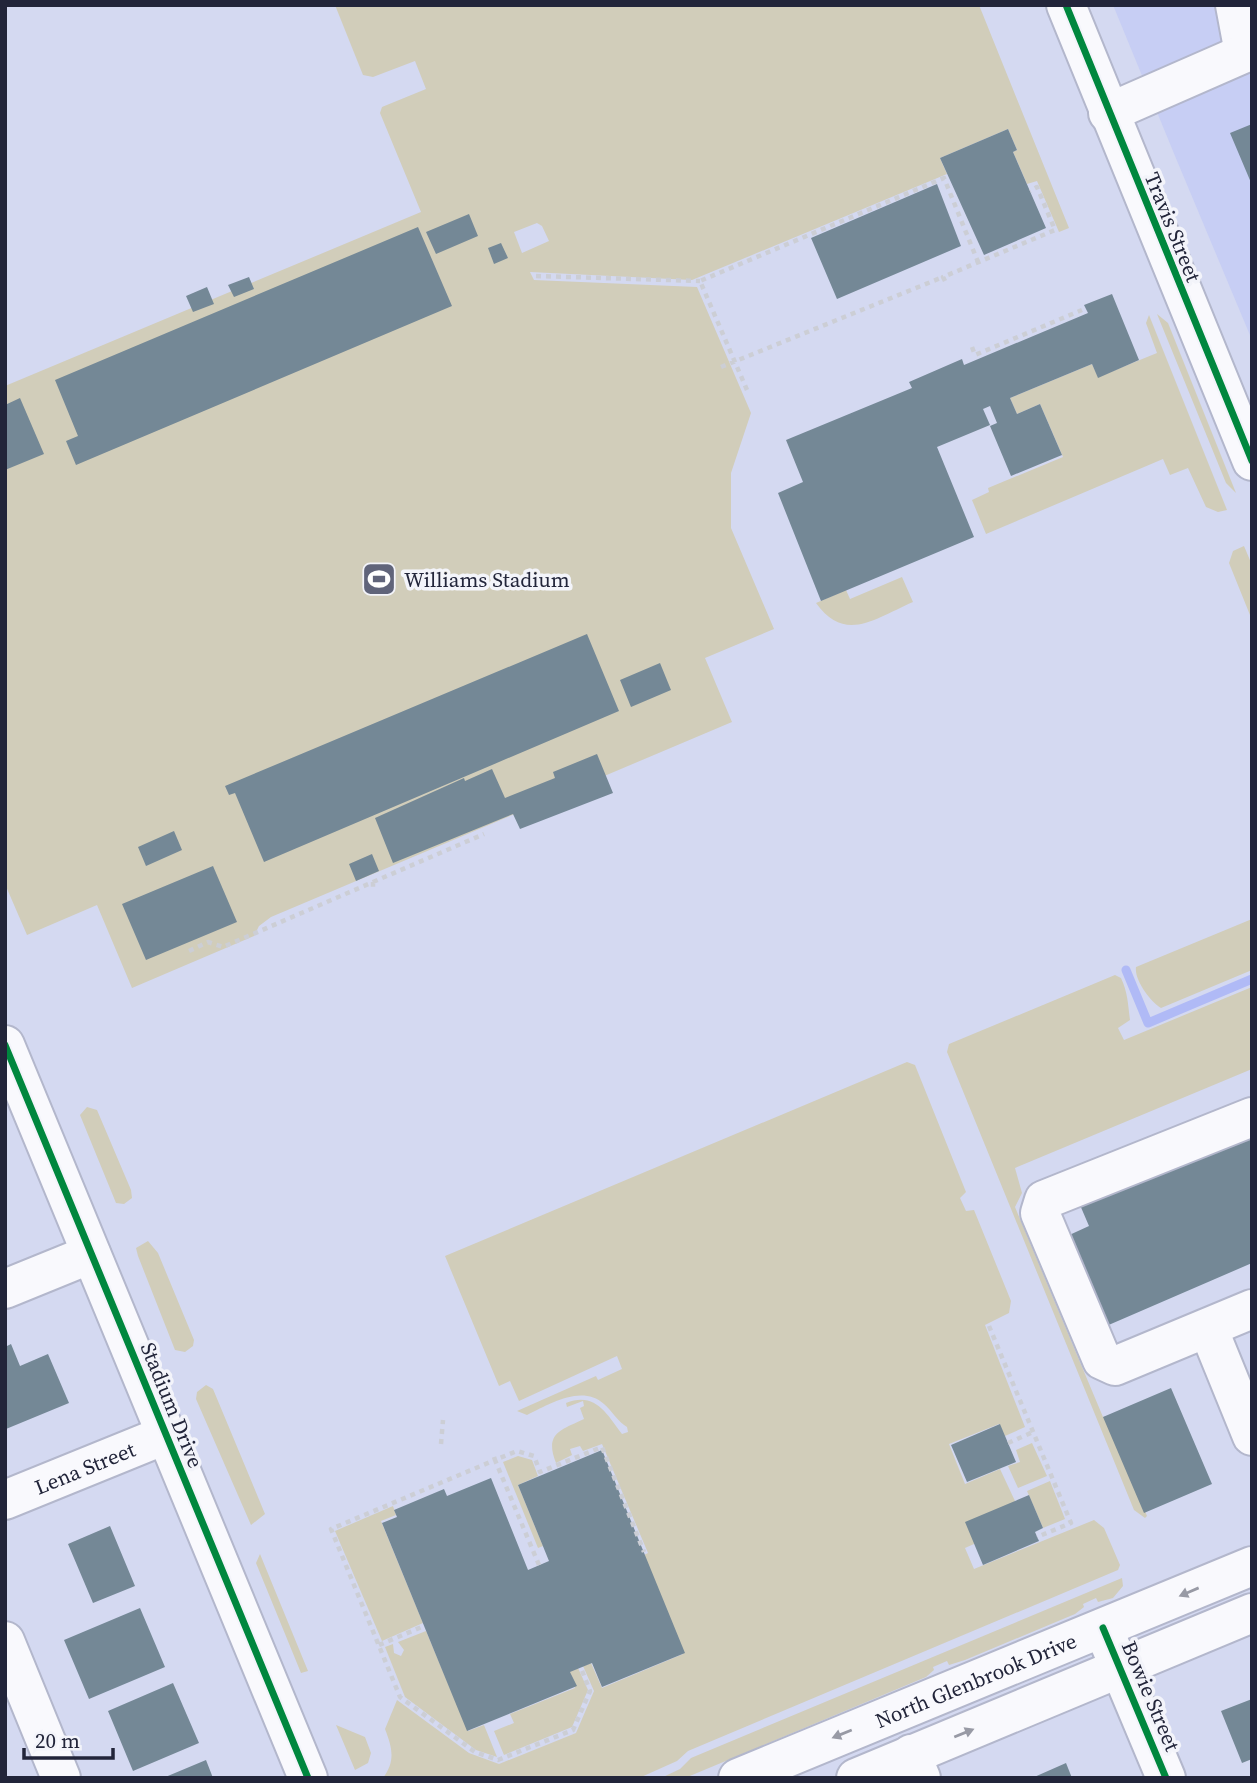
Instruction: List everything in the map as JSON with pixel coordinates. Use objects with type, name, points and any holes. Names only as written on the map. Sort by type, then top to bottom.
[{"type":"street","name":"Travis Street","points":[[1066,5],[1252,461]]},
{"type":"street","points":[[1108,113],[1248,51],[1235,5]]},
{"type":"street","name":"Stadium Drive","points":[[8,1058],[308,1778]]},
{"type":"street","points":[[1252,1117],[1044,1200],[1040,1213],[1102,1360],[1115,1366],[1252,1309]]},
{"type":"street","points":[[5,1289],[91,1254]]},
{"type":"street","points":[[1208,1328],[1252,1436]]},
{"type":"street","name":"Lena Street","points":[[5,1500],[165,1435]]},
{"type":"street","name":"North Glenbrook Drive","points":[[738,1778],[1252,1566]]},
{"type":"street","points":[[856,1778],[916,1766],[1121,1670],[1252,1613]]},
{"type":"street","name":"Bowie Street","points":[[1103,1628],[1166,1778]]},
{"type":"street","points":[[5,1641],[61,1778]]},
{"type":"path","points":[[536,276],[700,281],[944,178],[978,262]]},
{"type":"path","points":[[721,367],[944,279],[1055,230],[1037,187],[1030,191]]},
{"type":"path","points":[[700,281],[747,390]]},
{"type":"path","points":[[972,347],[975,355],[1082,310]]},
{"type":"path","points":[[189,951],[208,942],[223,947],[484,834]]},
{"type":"path","points":[[373,882],[373,889]]},
{"type":"path","points":[[989,1326],[1071,1523],[1037,1537]]},
{"type":"path","points":[[441,1444],[443,1420]]},
{"type":"path","points":[[1008,1443],[1033,1432]]},
{"type":"path","points":[[581,1668],[590,1691],[573,1730],[498,1760],[475,1752],[400,1697],[331,1529],[494,1458],[517,1451],[529,1453],[540,1472],[602,1447],[645,1552]]},
{"type":"path","points":[[494,1458],[539,1565]]},
{"type":"path","points":[[379,1645],[424,1626]]},
{"type":"shaded area","name":"Williams Stadium","points":[[335,5],[979,5],[1069,228],[1059,232],[1037,181],[1027,184],[1013,152],[1017,150],[1008,129],[940,158],[947,174],[692,280],[530,272],[534,280],[697,287],[751,413],[731,473],[731,528],[774,629],[705,658],[732,722],[271,917],[259,926],[254,936],[132,988],[97,905],[27,935],[5,884],[5,386],[421,212],[380,113],[382,107],[426,89],[415,61],[373,77],[363,75]],"holes":[[[537,223],[542,226],[549,241],[522,253],[514,232]]]},
{"type":"shaded area","points":[[1113,5],[1252,5],[1252,340],[1175,156]]},
{"type":"shaded area","points":[[1157,314],[1168,323],[1236,493],[1226,483]]},
{"type":"shaded area","points":[[1149,315],[1227,510],[1218,512],[1206,507],[1188,468],[1170,475],[1163,459],[986,534],[972,500],[989,492],[988,488],[1063,457],[1040,404],[1017,414],[1010,398],[1092,364],[1098,377],[1157,353],[1146,323]]},
{"type":"shaded area","points":[[1244,546],[1252,565],[1252,620],[1229,563],[1233,551]]},
{"type":"shaded area","points":[[902,577],[913,602],[862,624],[838,622],[816,603],[846,590],[850,599]]},
{"type":"shaded area","points":[[1252,919],[1252,970],[1161,1008],[1144,990],[1136,967]]},
{"type":"shaded area","points":[[1115,975],[1121,978],[1128,1004],[1130,1020],[1118,1028],[1124,1040],[1252,987],[1252,1069],[1015,1168],[1022,1193],[1015,1207],[1103,1417],[1106,1416],[1147,1516],[1145,1518],[1134,1510],[947,1052],[949,1044]]},
{"type":"shaded area","points":[[907,1062],[915,1065],[966,1192],[960,1198],[966,1211],[974,1210],[1011,1301],[1009,1313],[985,1325],[1025,1427],[1005,1436],[999,1424],[949,1444],[965,1484],[1000,1469],[1015,1501],[974,1544],[965,1548],[974,1569],[1094,1520],[1104,1528],[1120,1565],[1118,1570],[688,1751],[677,1761],[639,1778],[383,1778],[390,1766],[392,1754],[385,1729],[397,1700],[469,1753],[499,1764],[576,1733],[594,1691],[583,1666],[591,1663],[602,1688],[683,1654],[642,1556],[648,1553],[602,1444],[583,1451],[580,1446],[570,1449],[572,1455],[556,1463],[553,1453],[552,1445],[557,1434],[584,1419],[580,1408],[584,1406],[583,1401],[567,1407],[566,1403],[576,1400],[593,1402],[605,1412],[622,1434],[628,1432],[627,1427],[604,1404],[586,1396],[566,1398],[527,1415],[517,1411],[596,1376],[598,1380],[622,1369],[617,1356],[519,1401],[510,1381],[499,1386],[445,1256]]},
{"type":"shaded area","points":[[87,1107],[97,1110],[131,1190],[132,1198],[124,1204],[116,1203],[80,1115]]},
{"type":"shaded area","points":[[148,1241],[158,1253],[194,1340],[193,1346],[185,1352],[175,1350],[138,1256],[136,1248]]},
{"type":"shaded area","points":[[206,1385],[213,1389],[265,1514],[251,1525],[196,1399],[197,1392]]},
{"type":"shaded area","points":[[1032,1443],[1047,1476],[1018,1488],[1008,1466],[1020,1462],[1016,1450]]},
{"type":"shaded area","points":[[518,1456],[532,1460],[538,1476],[518,1485],[543,1546],[538,1548],[503,1462]]},
{"type":"shaded area","points":[[1050,1481],[1065,1519],[1043,1528],[1027,1491]]},
{"type":"shaded area","points":[[393,1506],[396,1515],[381,1521],[423,1623],[382,1641],[335,1531]]},
{"type":"shaded area","points":[[260,1554],[308,1671],[301,1673],[256,1563]]},
{"type":"shaded area","points":[[1122,1578],[1123,1586],[1113,1598],[1098,1602],[1096,1598],[1083,1604],[1084,1607],[1075,1614],[965,1660],[949,1665],[947,1661],[933,1667],[934,1670],[926,1677],[685,1778],[661,1778],[680,1769],[691,1758]]},
{"type":"shaded area","points":[[426,1631],[468,1731],[484,1725],[497,1757],[476,1750],[405,1697],[385,1647],[393,1644],[394,1653],[401,1656],[404,1650],[398,1642]]},
{"type":"shaded area","points":[[578,1668],[588,1690],[572,1727],[504,1755],[494,1731],[514,1723],[510,1714],[575,1688],[569,1672]]},
{"type":"shaded area","points":[[336,1725],[365,1737],[371,1753],[368,1763],[355,1770]]},
{"type":"building","points":[[1252,124],[1252,185],[1230,133]]},
{"type":"building","points":[[1008,129],[1017,150],[1013,152],[1046,228],[984,255],[940,158]]},
{"type":"building","points":[[937,184],[961,246],[837,299],[811,238]]},
{"type":"building","points":[[469,214],[478,236],[436,254],[426,232]]},
{"type":"building","points":[[418,227],[452,306],[76,465],[66,441],[78,436],[55,380]]},
{"type":"building","points":[[501,243],[508,258],[494,264],[488,248]]},
{"type":"building","points":[[249,277],[254,289],[234,297],[228,285]]},
{"type":"building","points":[[207,287],[214,304],[193,312],[186,296]]},
{"type":"building","points":[[1112,294],[1139,360],[1098,378],[1092,364],[1010,398],[1017,414],[1040,404],[1062,455],[1011,476],[990,426],[997,423],[990,406],[983,409],[990,425],[937,447],[974,537],[821,601],[778,493],[803,482],[786,440],[912,388],[909,382],[962,359],[964,365],[1088,313],[1084,305]]},
{"type":"building","points":[[20,398],[44,454],[5,470],[5,405]]},
{"type":"building","points":[[587,634],[619,711],[264,862],[235,793],[229,795],[225,786]]},
{"type":"building","points":[[660,663],[671,690],[631,707],[620,680]]},
{"type":"building","points":[[597,754],[613,793],[520,829],[513,814],[393,863],[375,818],[464,778],[465,781],[492,769],[505,798],[555,778],[553,772]]},
{"type":"building","points":[[174,831],[182,850],[146,866],[138,847]]},
{"type":"building","points":[[372,854],[379,871],[356,881],[349,864]]},
{"type":"building","points":[[213,866],[237,922],[146,960],[122,904]]},
{"type":"building","points":[[1252,1131],[1252,1263],[1104,1327],[1065,1237],[1089,1226],[1080,1205]]},
{"type":"building","points":[[11,1344],[20,1366],[48,1354],[69,1403],[6,1429],[5,1347]]},
{"type":"building","points":[[1171,1388],[1212,1484],[1144,1513],[1103,1417]]},
{"type":"building","points":[[1000,1424],[1016,1462],[967,1482],[951,1445]]},
{"type":"building","points":[[602,1450],[685,1653],[602,1687],[592,1663],[570,1672],[577,1686],[467,1731],[382,1523],[397,1517],[394,1510],[444,1489],[447,1496],[491,1478],[528,1570],[549,1561],[518,1485]]},
{"type":"building","points":[[1029,1495],[1043,1528],[1035,1532],[1039,1541],[983,1565],[965,1522]]},
{"type":"building","points":[[110,1526],[135,1586],[93,1603],[68,1544]]},
{"type":"building","points":[[140,1608],[165,1667],[89,1699],[64,1640]]},
{"type":"building","points":[[173,1683],[199,1743],[133,1771],[108,1711]]},
{"type":"building","points":[[1252,1699],[1252,1759],[1242,1763],[1221,1711]]},
{"type":"building","points":[[206,1760],[213,1778],[163,1778]]},
{"type":"building","points":[[1066,1763],[1072,1778],[1032,1778]]},
{"type":"waterway","points":[[1126,970],[1148,1023],[1252,979]]},
{"type":"cycle path","points":[[1066,5],[1252,461]]},
{"type":"cycle path","points":[[5,1045],[308,1778]]},
{"type":"cycle path","points":[[1103,1628],[1166,1778]]},
{"type":"place","name":"Williams Stadium","points":[[379,579]]}]
